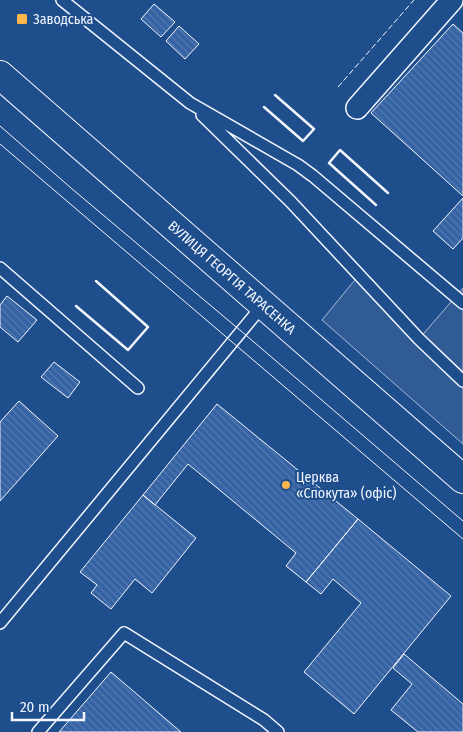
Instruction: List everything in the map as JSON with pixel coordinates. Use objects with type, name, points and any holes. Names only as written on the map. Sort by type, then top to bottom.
[{"type":"main road","name":"ВУЛИЦЯ ГЕОРГІЯ ТАРАСЕНКА","points":[[0,75],[463,479]]},
{"type":"street","points":[[357,108],[452,0]]},
{"type":"lane","points":[[62,0],[190,103],[291,202],[419,339],[463,381]]},
{"type":"lane","points":[[70,0],[79,12]]},
{"type":"lane","points":[[190,103],[298,165],[463,303]]},
{"type":"lane","points":[[0,268],[138,388]]},
{"type":"lane","points":[[0,623],[263,305]]},
{"type":"lane","points":[[38,732],[124,633],[264,720],[278,732]]},
{"type":"shaded area","points":[[359,275],[419,339],[463,288],[463,444],[322,320]]},
{"type":"building","points":[[154,4],[175,22],[161,37],[141,19]]},
{"type":"building","points":[[453,24],[463,33],[463,196],[371,113]]},
{"type":"building","points":[[179,26],[199,44],[185,59],[166,41]]},
{"type":"building","points":[[463,198],[463,238],[453,249],[433,231]]},
{"type":"building","points":[[7,296],[37,320],[18,342],[0,327],[0,305]]},
{"type":"building","points":[[54,362],[80,382],[68,398],[41,377]]},
{"type":"building","points":[[19,401],[58,436],[0,501],[0,422]]},
{"type":"building","points":[[217,404],[358,519],[306,582],[286,566],[296,553],[188,464],[155,505],[143,495]]},
{"type":"building","points":[[143,495],[196,538],[152,593],[135,579],[111,609],[91,593],[97,585],[80,572]]},
{"type":"building","points":[[358,519],[451,596],[354,714],[304,672],[361,603],[333,579],[321,594],[306,582]]},
{"type":"building","points":[[404,654],[463,704],[463,732],[418,732],[391,710],[412,684],[393,668]]},
{"type":"building","points":[[111,672],[181,732],[59,732]]},
{"type":"tram line","points":[[0,126],[463,521]]},
{"type":"tram line","points":[[0,144],[463,539]]},
{"type":"fence","points":[[338,87],[414,0]]},
{"type":"wall","points":[[264,107],[303,141],[314,129],[275,95]]},
{"type":"wall","points":[[376,205],[329,163],[340,150],[388,193]]},
{"type":"wall","points":[[76,306],[128,350],[148,327],[96,281]]},
{"type":"place","name":"Заводська","points":[[22,19]]},
{"type":"place","name":"Церква «Спокута» (офіс)","points":[[286,485]]}]
